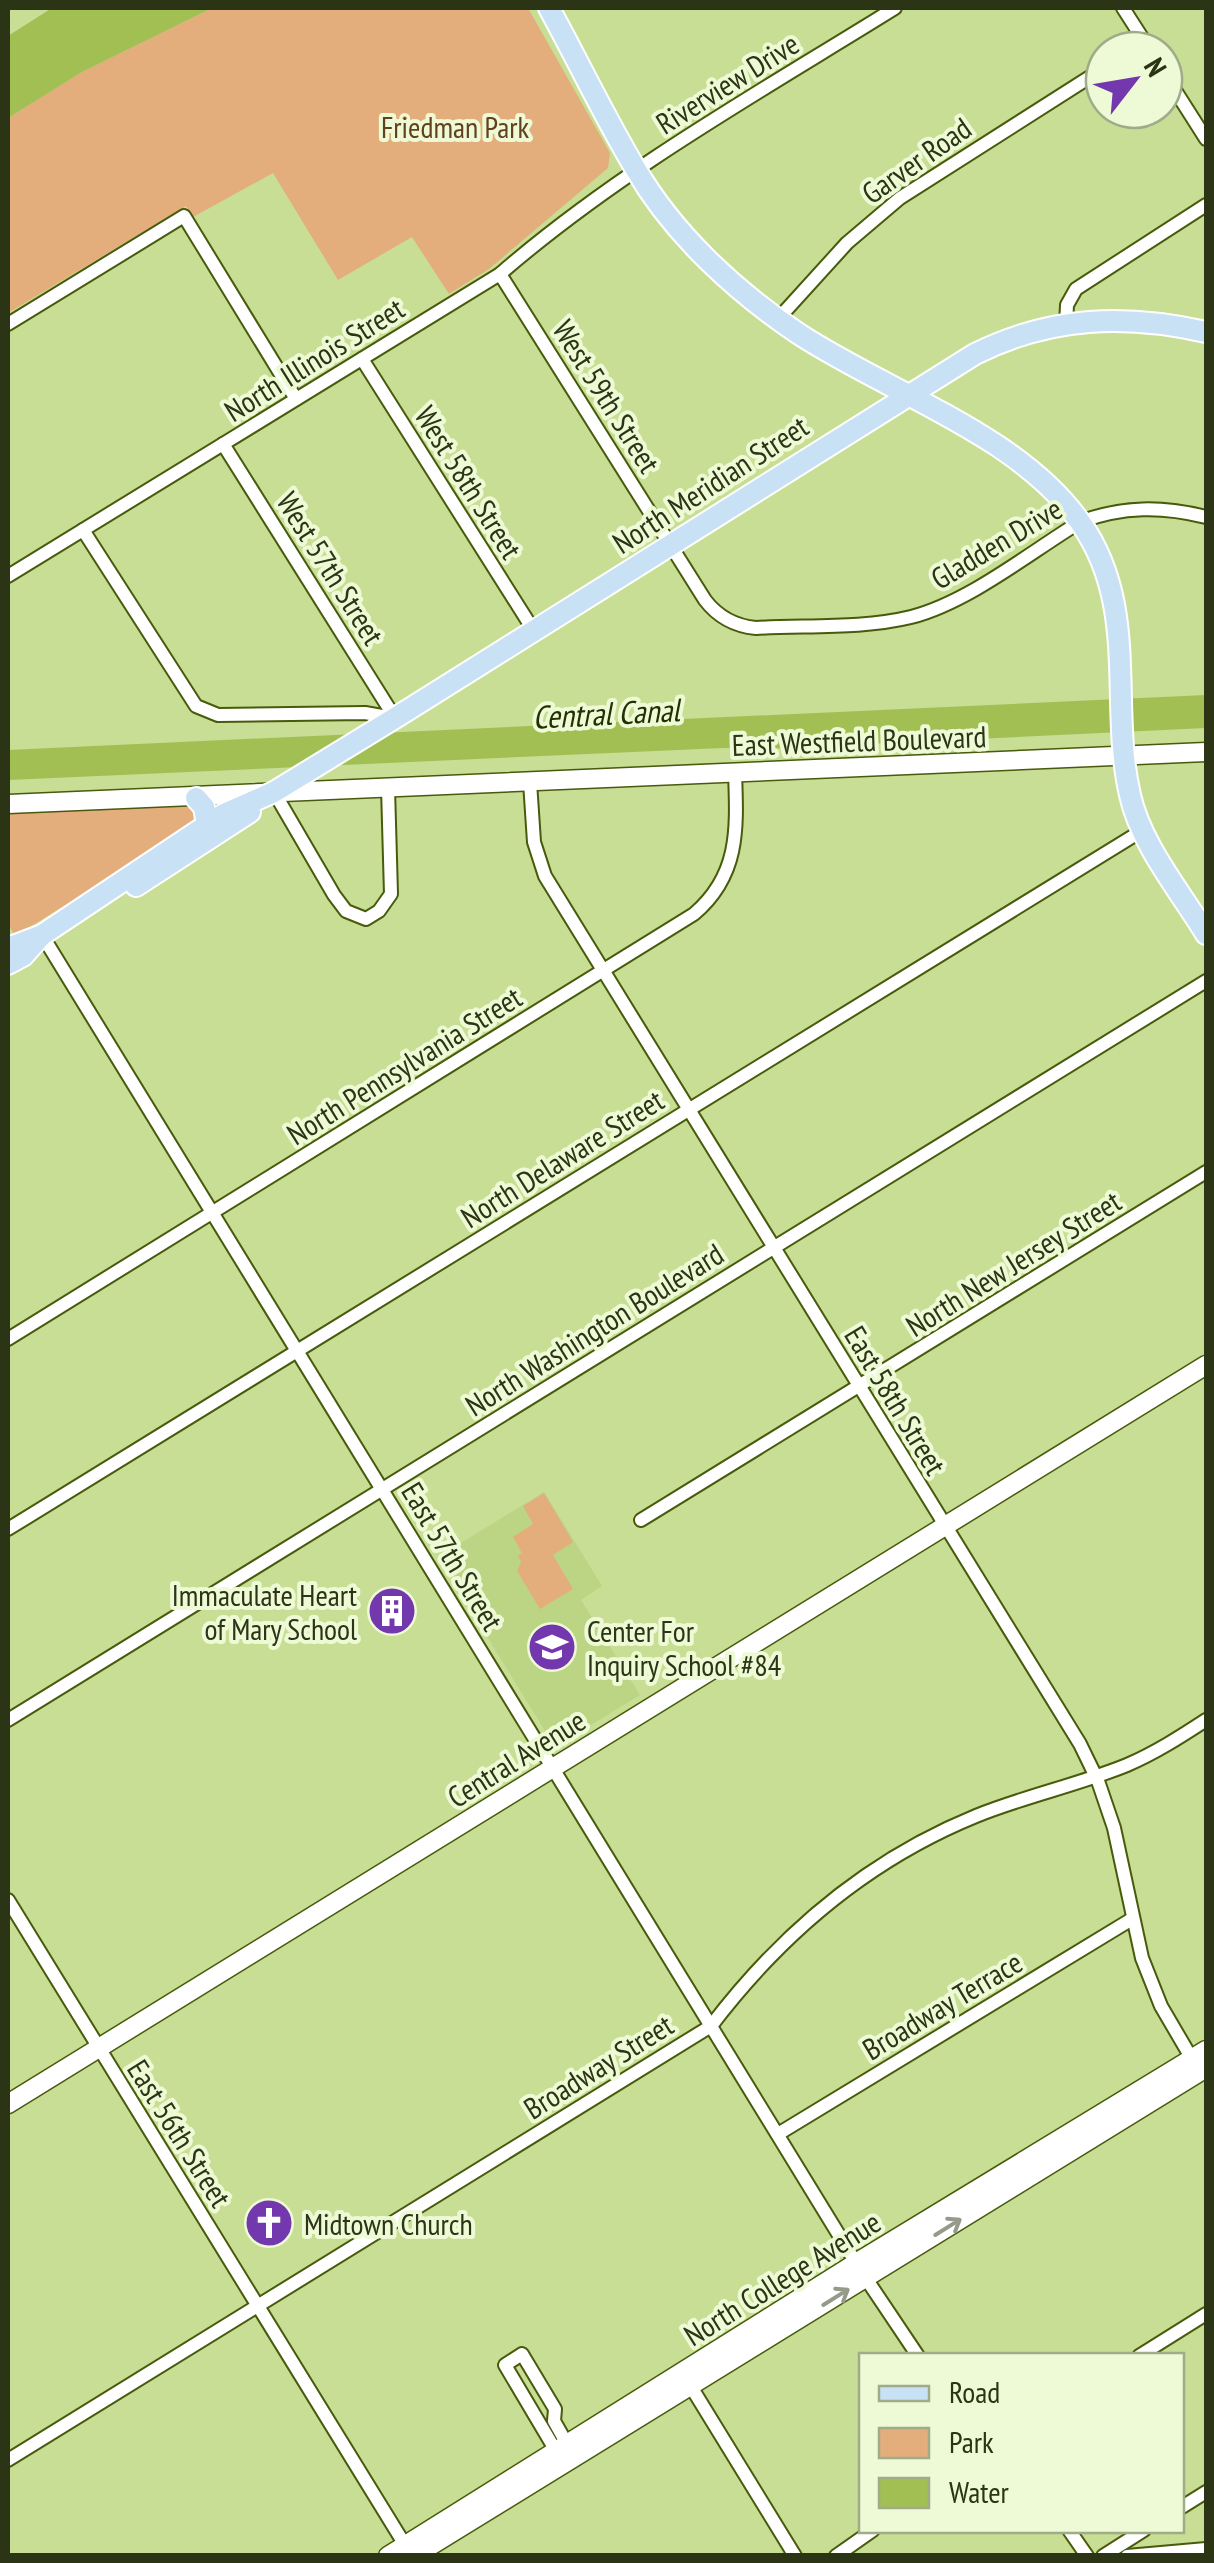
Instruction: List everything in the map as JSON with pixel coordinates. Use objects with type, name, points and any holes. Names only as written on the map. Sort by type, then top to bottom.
[{"type":"main road","points":[[550,9],[636,170],[688,239],[778,319],[836,357],[1016,456],[1080,522],[1098,554],[1112,596],[1130,794],[1143,830],[1206,934]]},
{"type":"main road","name":"North Meridian Street","points":[[8,948],[42,935],[92,904],[122,878],[387,723],[905,395],[994,345],[1026,333],[1098,320],[1141,320],[1206,332]]},
{"type":"main road","name":"East Westfield Boulevard","points":[[8,804],[1206,752]]},
{"type":"main road","name":"North Meridian Street","points":[[92,904],[130,889],[181,858],[238,822],[274,792]]},
{"type":"main road","points":[[196,798],[204,807],[208,825]]},
{"type":"main road","name":"North Meridian Street","points":[[8,964],[23,956],[42,935]]},
{"type":"main road","name":"Central Avenue","points":[[8,2104],[1206,1364]]},
{"type":"main road","name":"North College Avenue","points":[[409,2550],[562,2448],[1202,2066]]},
{"type":"main road","name":"North College Avenue","points":[[388,2556],[409,2550],[690,2384],[861,2271]]},
{"type":"street","name":"Riverview Drive","points":[[636,170],[895,8]]},
{"type":"street","name":"Garver Road","points":[[778,319],[829,260],[884,210],[1084,80]]},
{"type":"street","points":[[1184,104],[1206,139]]},
{"type":"street","name":"North Illinois Street","points":[[8,576],[500,274],[568,216],[636,170]]},
{"type":"street","points":[[1066,324],[1067,305],[1076,289],[1206,205]]},
{"type":"street","points":[[8,324],[184,216],[296,399]]},
{"type":"street","name":"West 59th Street","points":[[500,274],[672,544]]},
{"type":"street","name":"West 58th Street","points":[[362,358],[534,632]]},
{"type":"street","name":"West 57th Street","points":[[223,444],[387,723]]},
{"type":"street","name":"Gladden Drive","points":[[672,544],[705,600],[732,622],[756,628],[875,622],[910,617],[944,605],[1080,522],[1108,512],[1143,508],[1206,517]]},
{"type":"street","points":[[83,530],[196,706],[203,711],[365,714],[387,723]]},
{"type":"street","name":"North Pennsylvania Street","points":[[8,1339],[694,914],[721,884],[736,842],[735,772]]},
{"type":"street","name":"East 58th Street","points":[[530,782],[531,818],[539,862],[1072,1730],[1096,1776],[1114,1828],[1132,1918],[1158,2001],[1202,2066]]},
{"type":"street","points":[[274,792],[334,895],[346,911],[366,919],[391,894],[388,788]]},
{"type":"street","name":"North Delaware Street","points":[[8,1529],[1143,830]]},
{"type":"street","name":"East 57th Street","points":[[42,935],[861,2271],[916,2353]]},
{"type":"street","name":"North Washington Boulevard","points":[[8,1720],[1206,981]]},
{"type":"street","name":"North New Jersey Street","points":[[641,1520],[1206,1172]]},
{"type":"street","name":"Broadway Street","points":[[8,2460],[711,2026],[783,1942],[827,1903],[876,1868],[967,1820],[1152,1754],[1206,1720]]},
{"type":"street","name":"East 56th Street","points":[[8,1900],[409,2550]]},
{"type":"street","name":"Broadway Terrace","points":[[778,2134],[1132,1918]]},
{"type":"street","points":[[1144,2353],[1206,2314]]},
{"type":"street","points":[[548,2425],[555,2409],[522,2354],[505,2365],[562,2448]]},
{"type":"street","points":[[690,2384],[794,2556]]},
{"type":"street","points":[[1184,2506],[1206,2492]]},
{"type":"street","points":[[836,2556],[869,2533]]},
{"type":"street","points":[[1071,2533],[1086,2556]]},
{"type":"street","points":[[1103,2556],[1139,2533]]},
{"type":"street","points":[[1127,2556],[1206,2549]]},
{"type":"shaded area","name":"Center For Inquiry School #84","points":[[544,1492],[602,1586],[581,1600],[640,1695],[555,1747],[438,1557]]},
{"type":"green space","name":"Friedman Park","points":[[212,8],[528,8],[610,153],[608,168],[489,269],[449,294],[412,237],[338,280],[273,173],[193,217],[186,206],[8,313],[8,118],[82,72]]},
{"type":"green space","points":[[190,805],[201,822],[15,936],[8,924],[8,811]]},
{"type":"green space","points":[[544,1493],[573,1542],[553,1555],[573,1589],[540,1609],[517,1571],[521,1562],[518,1556],[522,1553],[513,1537],[533,1524],[523,1506]]},
{"type":"water","points":[[52,8],[212,8],[82,72],[8,118],[8,36]]},
{"type":"water","name":"Central Canal","points":[[1206,695],[1206,728],[8,780],[8,750]]},
{"type":"place","name":"Immaculate Heart of Mary School","points":[[392,1611]]},
{"type":"place","name":"Center For Inquiry School #84","points":[[552,1647]]},
{"type":"place","name":"Midtown Church","points":[[269,2223]]}]
